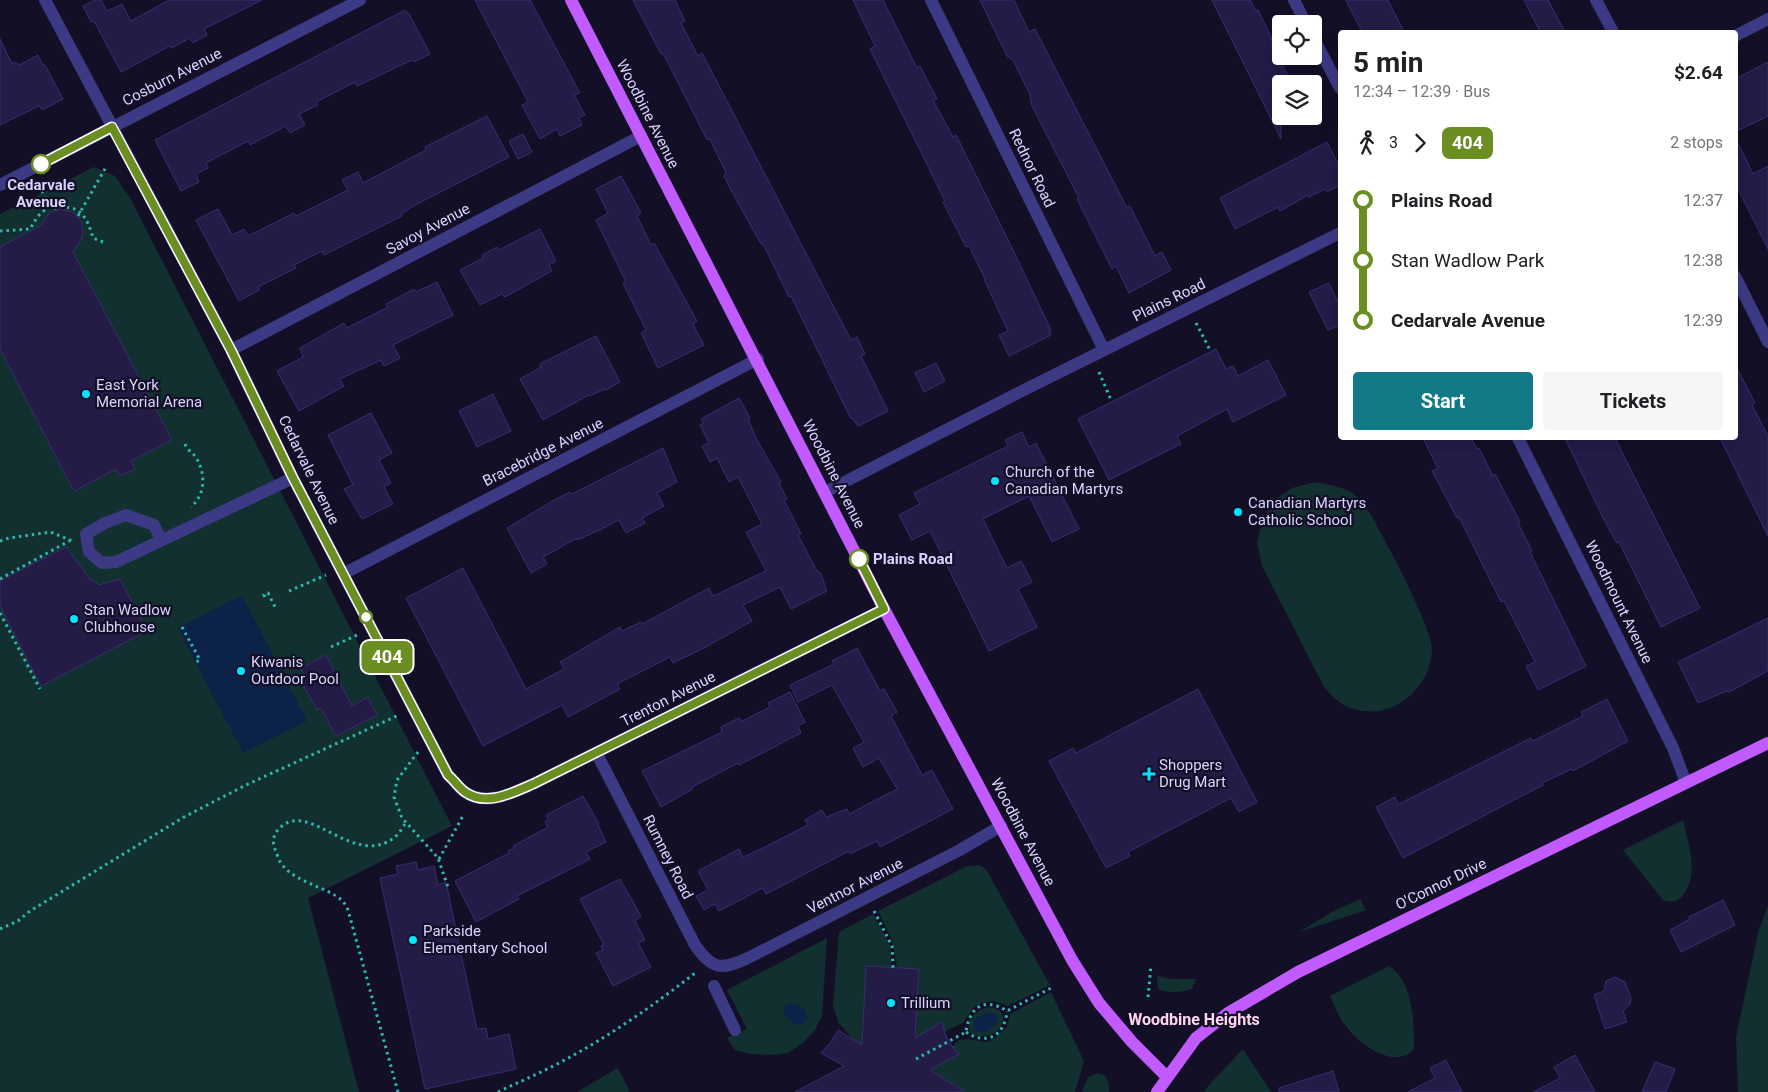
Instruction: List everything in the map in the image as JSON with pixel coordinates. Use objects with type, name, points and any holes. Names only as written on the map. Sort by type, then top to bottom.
[{"type":"main road","name":"Woodbine Avenue","points":[[571,0],[758,359],[884,609],[1072,960],[1099,1003],[1132,1042],[1167,1077]]},
{"type":"main road","name":"O'Connor Drive","points":[[1157,1092],[1196,1038],[1228,1013],[1298,972],[1768,743]]},
{"type":"street","name":"Cedarvale Avenue","points":[[45,0],[231,350],[293,478],[448,775],[463,791]]},
{"type":"street","name":"Cosburn Avenue","points":[[0,185],[360,0]]},
{"type":"street","name":"Rednor Road","points":[[931,0],[1104,350]]},
{"type":"street","points":[[1294,0],[1302,15]]},
{"type":"street","points":[[1596,0],[1612,30]]},
{"type":"street","points":[[1738,35],[1768,20]]},
{"type":"street","points":[[1322,54],[1338,84]]},
{"type":"street","name":"Savoy Avenue","points":[[231,350],[641,136]]},
{"type":"street","name":"Plains Road","points":[[825,492],[1104,350],[1338,234]]},
{"type":"street","points":[[1738,282],[1768,342]]},
{"type":"street","name":"Bracebridge Avenue","points":[[343,574],[758,359]]},
{"type":"street","name":"Woodmount Avenue","points":[[1519,440],[1669,739],[1686,783]]},
{"type":"street","points":[[161,540],[154,525],[126,515],[105,523],[86,534],[89,552],[102,563],[116,562],[293,478]]},
{"type":"street","name":"Trenton Avenue","points":[[463,791],[474,797],[491,799],[509,795],[597,754],[884,609]]},
{"type":"street","name":"Rumney Road","points":[[597,754],[695,945],[706,961],[720,967]]},
{"type":"street","name":"Ventnor Avenue","points":[[720,967],[748,958],[941,860],[1001,826]]},
{"type":"street","points":[[714,986],[735,1030]]},
{"type":"path","points":[[78,216],[106,167]]},
{"type":"path","points":[[42,191],[48,207]]},
{"type":"path","points":[[48,207],[52,209],[61,207],[80,211],[88,220],[93,238],[103,242]]},
{"type":"path","points":[[0,231],[30,230],[38,216],[48,207]]},
{"type":"path","points":[[1196,323],[1210,350]]},
{"type":"path","points":[[1099,372],[1111,400]]},
{"type":"path","points":[[185,444],[199,464],[204,478],[202,491],[196,503],[188,510]]},
{"type":"path","points":[[0,541],[51,532],[71,540],[89,552]]},
{"type":"path","points":[[0,579],[71,540]]},
{"type":"path","points":[[289,591],[326,574]]},
{"type":"path","points":[[265,597],[264,595],[268,593],[276,610]]},
{"type":"path","points":[[0,613],[40,689]]},
{"type":"path","points":[[182,627],[200,660],[196,662]]},
{"type":"path","points":[[332,647],[358,634]]},
{"type":"path","points":[[0,929],[18,921],[30,911],[184,817],[246,785],[400,715]]},
{"type":"path","points":[[419,752],[397,780],[394,797],[406,822],[439,860],[449,890]]},
{"type":"path","points":[[439,860],[464,814]]},
{"type":"path","points":[[398,1092],[348,910],[342,899],[306,882],[282,866],[273,844],[276,831],[287,821],[302,821],[360,846],[374,847],[395,837],[406,822]]},
{"type":"path","points":[[874,911],[892,946],[893,968]]},
{"type":"path","points":[[1148,997],[1151,965]]},
{"type":"path","points":[[498,1092],[561,1062],[591,1044],[665,996],[695,973]]},
{"type":"path","points":[[966,1032],[975,1038],[985,1039],[995,1035],[1003,1027],[1007,1011],[1053,987]]},
{"type":"path","points":[[966,1032],[968,1018],[973,1011],[982,1005],[998,1005],[1007,1011]]},
{"type":"path","points":[[916,1059],[966,1032]]},
{"type":"green space","points":[[94,167],[115,176],[130,198],[452,826],[308,898],[359,1092],[0,1092],[0,214]]},
{"type":"green space","points":[[1315,482],[1348,490],[1367,508],[1386,542],[1425,623],[1432,649],[1430,663],[1425,677],[1417,688],[1396,706],[1369,711],[1349,708],[1337,700],[1324,687],[1262,566],[1257,542],[1263,519],[1273,501],[1292,488]]},
{"type":"green space","points":[[1683,820],[1690,847],[1691,875],[1689,884],[1681,898],[1676,901],[1667,901],[1663,900],[1623,850]]},
{"type":"green space","points":[[979,865],[986,869],[1050,985],[1008,1006],[995,1001],[982,1003],[973,1008],[963,1023],[925,1041],[915,1053],[919,970],[897,968],[892,940],[878,911],[967,866]]},
{"type":"green space","points":[[1360,899],[1366,910],[1299,932],[1332,912]]},
{"type":"green space","points":[[1768,906],[1768,1092],[1738,1092],[1736,1037],[1759,929]]},
{"type":"green space","points":[[873,914],[890,944],[891,968],[862,1050],[838,1022],[833,1005],[839,932]]},
{"type":"green space","points":[[827,938],[822,1016],[815,1030],[803,1043],[788,1053],[776,1055],[751,1054],[735,1050],[727,1038],[747,1029],[727,990]]},
{"type":"green space","points":[[1389,966],[1397,973],[1408,992],[1414,1027],[1414,1049],[1405,1055],[1396,1057],[1385,1056],[1375,1051],[1356,1037],[1342,1021],[1330,996]]},
{"type":"green space","points":[[1157,976],[1171,979],[1196,979],[1192,989],[1170,992],[1158,989]]},
{"type":"green space","points":[[1051,992],[1084,1061],[1075,1092],[965,1092],[919,1063],[948,1051],[959,1040],[967,1039],[986,1042],[994,1039],[1007,1027],[1010,1014]]},
{"type":"green space","points":[[989,1007],[998,1009],[1002,1014],[1001,1026],[990,1035],[982,1037],[973,1035],[970,1030],[969,1021],[975,1013]]},
{"type":"green space","points":[[1243,1049],[1271,1092],[1204,1092],[1208,1086]]},
{"type":"green space","points":[[618,1068],[630,1092],[577,1092]]},
{"type":"green space","points":[[1098,1073],[1105,1076],[1109,1084],[1109,1092],[1082,1092],[1088,1077]]},
{"type":"water","name":"Kiwanis Outdoor Pool","points":[[242,595],[307,721],[243,753],[178,628]]},
{"type":"water","points":[[790,1004],[800,1006],[806,1014],[808,1020],[800,1026],[788,1020],[783,1010],[785,1006]]},
{"type":"water","points":[[988,1012],[998,1016],[997,1023],[986,1032],[975,1031],[973,1028],[975,1019]]},
{"type":"building","points":[[95,0],[101,0],[107,11],[122,4],[131,21],[169,0],[262,0],[204,29],[207,35],[193,43],[190,38],[172,48],[170,46],[121,72],[94,21],[91,22],[83,6]]},
{"type":"building","points":[[475,0],[530,0],[580,93],[574,95],[585,115],[579,118],[582,125],[560,136],[557,129],[540,139],[522,105],[528,102]]},
{"type":"building","points":[[633,0],[675,0],[685,21],[681,23],[698,56],[702,53],[851,340],[857,337],[865,354],[861,356],[888,411],[858,426],[851,419],[791,296],[789,297],[763,244],[761,244],[732,192],[724,176],[726,173],[710,139],[707,140],[663,53],[661,54]]},
{"type":"building","points":[[853,0],[883,0],[917,68],[920,66],[937,99],[933,100],[953,137],[956,135],[1014,252],[1051,330],[1049,331],[1051,335],[1009,356],[999,335],[1008,331],[969,246],[966,247],[943,202],[945,201],[870,49],[875,46]]},
{"type":"building","points":[[980,0],[1014,0],[1029,32],[1035,29],[1127,208],[1130,206],[1155,256],[1162,252],[1171,270],[1129,293],[1116,266],[1112,269],[1077,199],[1079,198],[1032,106],[1031,97],[1013,60],[1007,56]]},
{"type":"building","points":[[1212,0],[1250,0],[1256,11],[1258,10],[1272,39],[1270,40],[1272,44],[1272,65],[1282,65],[1288,75],[1272,75],[1272,121]]},
{"type":"building","points":[[1346,0],[1388,0],[1403,30],[1361,30]]},
{"type":"building","points":[[1524,0],[1548,0],[1564,30],[1539,30]]},
{"type":"building","points":[[405,10],[409,14],[430,54],[414,62],[412,60],[357,86],[355,82],[316,102],[318,105],[299,114],[305,125],[290,133],[286,126],[250,145],[248,141],[206,163],[208,168],[196,174],[199,182],[181,191],[155,140]]},
{"type":"building","points":[[0,39],[12,64],[15,62],[19,65],[38,55],[63,99],[42,110],[39,106],[0,125]]},
{"type":"building","points":[[1768,62],[1768,116],[1738,131],[1738,77]]},
{"type":"building","points":[[487,116],[509,157],[415,205],[401,214],[402,216],[324,255],[322,251],[294,265],[296,268],[258,287],[259,290],[239,301],[196,220],[218,209],[232,235],[244,229],[248,235],[252,234],[294,213],[296,216],[348,190],[342,180],[358,172],[363,183],[426,150],[425,147]]},
{"type":"building","points":[[1274,125],[1281,125],[1281,139]]},
{"type":"building","points":[[523,134],[532,152],[518,159],[509,141]]},
{"type":"building","points":[[1327,142],[1338,164],[1338,186],[1327,192],[1325,189],[1309,197],[1308,195],[1280,211],[1278,207],[1235,229],[1220,198]]},
{"type":"building","points":[[1738,143],[1753,174],[1768,166],[1768,249],[1738,189]]},
{"type":"building","points":[[621,176],[641,213],[637,216],[651,245],[654,243],[697,321],[693,324],[704,345],[658,368],[641,333],[646,330],[623,283],[626,282],[596,220],[608,213],[596,189]]},
{"type":"building","name":"East York Memorial Arena","points":[[60,209],[73,212],[81,221],[83,232],[81,240],[73,252],[172,440],[131,461],[135,469],[120,476],[116,469],[74,491],[0,349],[0,247],[42,225],[48,214]]},
{"type":"building","points":[[540,229],[556,261],[549,265],[552,271],[505,297],[502,294],[480,305],[460,270],[483,258],[482,255],[497,247],[499,250]]},
{"type":"building","points":[[437,282],[453,315],[393,345],[400,358],[384,366],[381,360],[340,379],[344,386],[299,411],[277,371],[303,357],[300,348],[344,323],[347,328],[388,307],[386,304],[414,289],[416,292]]},
{"type":"building","points":[[1329,283],[1338,302],[1338,326],[1328,330],[1309,292]]},
{"type":"building","points":[[596,336],[620,382],[606,390],[589,395],[543,420],[520,379],[541,367],[540,364]]},
{"type":"building","points":[[1216,349],[1226,369],[1233,366],[1238,376],[1268,360],[1286,395],[1233,422],[1227,409],[1177,436],[1181,444],[1109,480],[1078,419]]},
{"type":"building","points":[[936,363],[945,381],[924,392],[915,373]]},
{"type":"building","points":[[1738,370],[1755,403],[1752,405],[1768,436],[1768,536],[1721,440],[1738,440]]},
{"type":"building","points":[[493,394],[511,431],[477,447],[459,411]]},
{"type":"building","points":[[739,398],[750,418],[748,419],[756,438],[781,482],[779,483],[787,499],[784,500],[801,534],[798,535],[817,571],[820,572],[827,591],[791,609],[780,587],[743,605],[752,621],[704,648],[673,663],[670,657],[617,684],[620,689],[568,717],[562,705],[483,746],[406,598],[463,568],[526,689],[564,669],[560,662],[620,627],[622,631],[641,622],[642,624],[709,588],[713,596],[766,571],[746,532],[762,524],[738,477],[729,482],[717,458],[710,462],[702,446],[709,443],[700,425],[704,423],[701,419]]},
{"type":"building","points":[[371,413],[392,453],[379,460],[391,483],[384,487],[393,504],[362,519],[344,489],[353,485],[328,435]]},
{"type":"building","points":[[1022,432],[1029,447],[1036,443],[1079,529],[1052,542],[1029,496],[983,519],[1007,568],[1021,561],[1032,582],[1018,589],[1037,627],[989,651],[930,531],[912,540],[899,515],[920,504],[914,493],[1008,446],[1005,440]]},
{"type":"building","points":[[1424,440],[1472,440],[1477,449],[1479,448],[1520,522],[1518,523],[1532,551],[1530,552],[1586,666],[1538,690],[1526,666],[1535,662],[1504,601],[1501,602],[1459,517],[1457,518],[1432,471],[1438,469]]},
{"type":"building","points":[[1566,440],[1616,440],[1700,608],[1661,627],[1619,542],[1617,543]]},
{"type":"building","points":[[663,448],[677,482],[657,493],[664,506],[642,518],[645,523],[626,533],[619,520],[577,540],[577,538],[543,557],[547,564],[531,573],[507,528],[556,499],[570,492],[572,494]]},
{"type":"building","name":"Stan Wadlow Clubhouse","points":[[66,547],[90,579],[99,585],[120,579],[147,631],[41,686],[0,606],[0,581]]},
{"type":"building","points":[[1768,618],[1768,671],[1729,692],[1727,691],[1698,703],[1678,662]]},
{"type":"building","points":[[857,648],[880,691],[884,689],[897,712],[891,716],[922,775],[932,770],[953,809],[880,847],[877,841],[850,854],[849,851],[766,894],[763,888],[719,911],[715,904],[704,910],[696,896],[708,890],[698,871],[739,849],[743,857],[763,848],[808,825],[805,820],[822,810],[826,817],[847,809],[849,814],[897,789],[879,758],[863,767],[853,748],[864,742],[832,685],[798,702],[790,685],[834,664],[832,661]]},
{"type":"building","points":[[326,655],[352,706],[368,697],[377,715],[336,736],[321,708],[317,710],[301,681],[306,678],[301,668]]},
{"type":"building","name":"Shoppers Drug Mart","points":[[1198,689],[1257,802],[1239,812],[1231,798],[1128,852],[1130,856],[1106,868],[1049,761],[1073,748],[1076,753]]},
{"type":"building","points":[[790,692],[805,722],[798,726],[801,733],[692,787],[693,789],[661,807],[642,771],[722,732],[721,727],[739,718],[742,721],[770,707],[768,703]]},
{"type":"building","points":[[1607,699],[1628,741],[1573,771],[1572,769],[1542,783],[1543,785],[1403,858],[1376,807],[1395,797],[1398,804],[1401,803],[1531,738],[1533,741],[1583,716],[1581,712]]},
{"type":"building","points":[[583,796],[599,824],[606,842],[586,852],[590,859],[517,896],[519,899],[476,922],[455,881],[509,853],[508,851],[514,848],[513,846],[548,827],[545,822],[548,820],[546,815]]},
{"type":"building","points":[[416,862],[418,870],[434,866],[438,885],[446,882],[477,1029],[486,1028],[488,1039],[509,1034],[516,1069],[425,1089],[380,878],[398,874],[396,866]]},
{"type":"building","points":[[620,879],[641,916],[635,921],[645,940],[638,943],[651,967],[613,986],[596,953],[603,950],[601,946],[604,945],[580,899]]},
{"type":"building","points":[[1723,900],[1735,925],[1681,952],[1670,930],[1690,919],[1689,917]]},
{"type":"building","name":"Trillium","points":[[866,966],[919,969],[915,1038],[942,1022],[945,1034],[959,1054],[930,1070],[965,1092],[795,1092],[844,1066],[821,1053],[831,1042],[838,1030],[862,1045]]},
{"type":"building","points":[[1615,977],[1625,982],[1631,998],[1630,1004],[1623,1011],[1627,1022],[1605,1029],[1594,995],[1604,991],[1606,981]]},
{"type":"building","points":[[1575,1055],[1595,1092],[1533,1092],[1560,1078],[1554,1067]]},
{"type":"building","points":[[1446,1060],[1462,1092],[1408,1092],[1435,1078],[1430,1068]]},
{"type":"building","points":[[1655,1062],[1675,1069],[1666,1092],[1642,1092]]},
{"type":"building","points":[[1333,1071],[1339,1092],[1279,1092],[1279,1088]]},
{"type":"bus line","name":"404","points":[[41,164],[112,127],[231,350],[293,478],[448,775],[463,791],[474,797],[491,799],[509,795],[533,784],[597,754],[734,683],[884,609],[859,559]]},
{"type":"place","name":"Cedarvale Avenue","points":[[41,164]]},
{"type":"place","name":"East York Memorial Arena","points":[[86,394]]},
{"type":"place","name":"Church of the Canadian Martyrs","points":[[995,481]]},
{"type":"place","name":"Canadian Martyrs Catholic School","points":[[1238,512]]},
{"type":"place","name":"Plains Road","points":[[859,559]]},
{"type":"place","name":"Stan Wadlow Clubhouse","points":[[74,619]]},
{"type":"place","name":"Kiwanis Outdoor Pool","points":[[241,671]]},
{"type":"place","name":"Shoppers Drug Mart","points":[[1149,774]]},
{"type":"place","name":"Parkside Elementary School","points":[[413,940]]},
{"type":"place","name":"Trillium","points":[[891,1003]]},
{"type":"district","name":"Woodbine Heights","points":[[1194,1019]]}]
